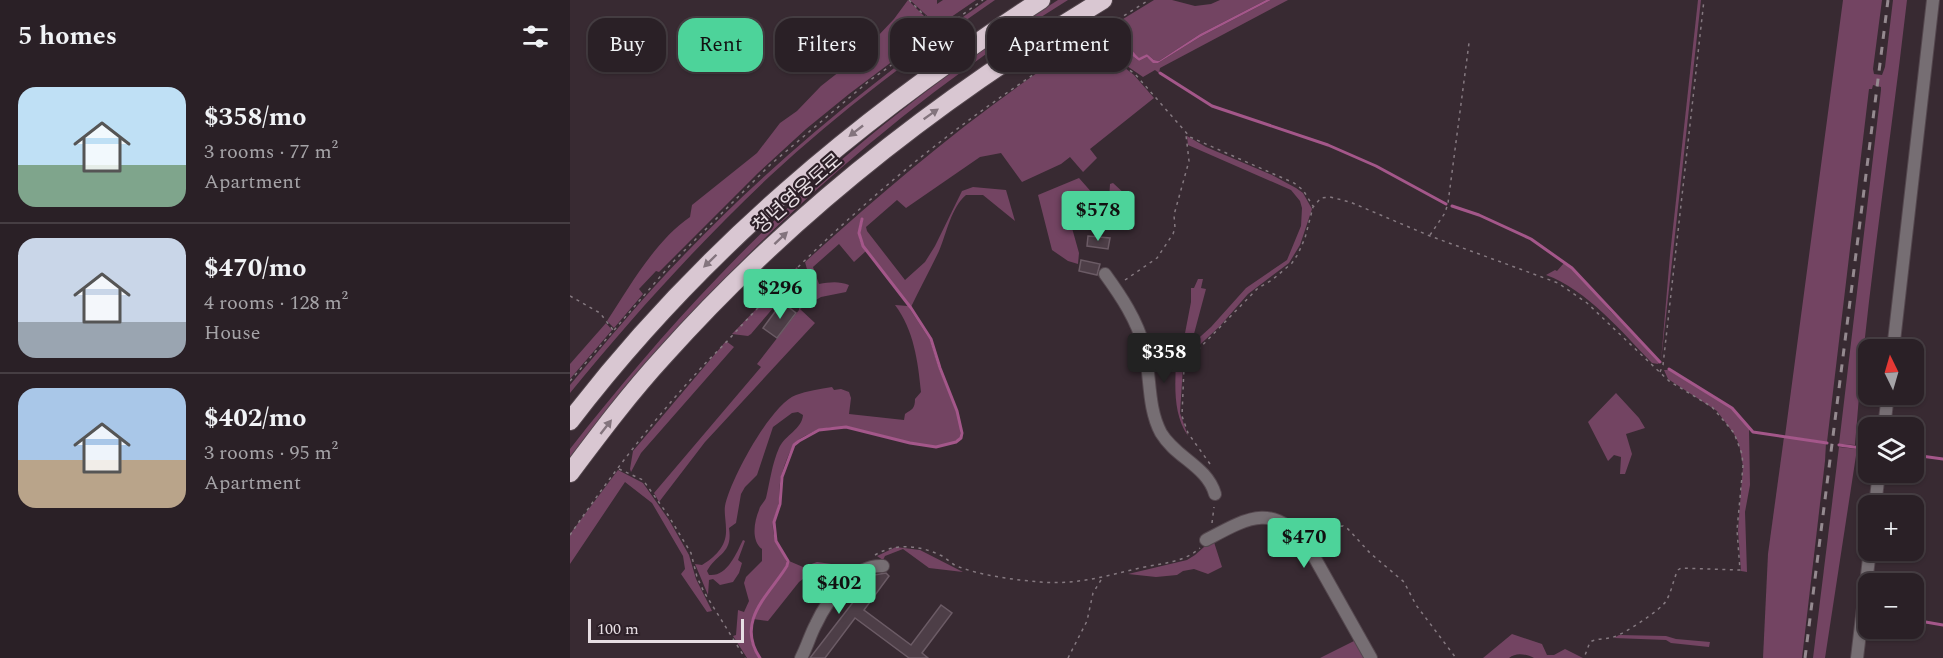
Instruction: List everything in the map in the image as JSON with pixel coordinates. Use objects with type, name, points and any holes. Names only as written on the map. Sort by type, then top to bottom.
[{"type":"highway","name":"청년영웅도로","points":[[570,421],[639,336],[698,273],[759,214],[827,154],[898,99],[1041,0]]},
{"type":"highway","name":"청년영웅도로","points":[[570,473],[663,357],[720,296],[781,237],[848,178],[917,124],[1056,28],[1102,0]]},
{"type":"street","points":[[1894,339],[1933,0]]},
{"type":"street","points":[[1105,274],[1128,310],[1142,340],[1158,426],[1174,449],[1209,478],[1215,494]]},
{"type":"street","points":[[1206,540],[1238,524],[1259,517],[1271,517],[1298,532],[1371,658]]},
{"type":"street","points":[[1857,658],[1869,561]]},
{"type":"street","points":[[801,658],[816,623],[840,589],[869,567],[883,566]]},
{"type":"path","points":[[909,0],[927,18]]},
{"type":"path","points":[[957,18],[983,0]]},
{"type":"path","points":[[1121,18],[1149,0]]},
{"type":"path","points":[[1659,372],[1664,365],[1704,0]]},
{"type":"path","points":[[1430,236],[1445,213],[1448,203],[1468,43]]},
{"type":"path","points":[[570,381],[692,242],[770,165],[855,92],[890,67]]},
{"type":"path","points":[[1131,71],[1185,133],[1211,147],[1294,183],[1303,190],[1313,207]]},
{"type":"path","points":[[570,535],[618,468],[702,367],[788,276],[842,225],[959,127],[1039,72]]},
{"type":"path","points":[[1114,286],[1156,258],[1173,234],[1174,215],[1189,161],[1185,133]]},
{"type":"path","points":[[1214,470],[1188,434],[1185,426],[1181,402],[1184,367],[1250,295],[1292,263],[1305,238],[1313,207],[1321,198],[1330,197],[1350,202],[1430,236],[1558,283],[1587,303],[1659,372],[1712,407],[1728,425],[1739,443],[1743,466],[1737,530],[1740,570],[1681,568],[1676,573],[1663,606],[1637,625],[1614,637],[1590,642],[1584,658]]},
{"type":"path","points":[[570,296],[600,313],[614,330]]},
{"type":"path","points":[[618,468],[643,480],[668,515],[691,553],[700,584],[745,658]]},
{"type":"path","points":[[875,555],[893,546],[903,546],[943,556],[949,563],[958,567],[989,574],[1055,583],[1101,579],[1182,560],[1199,549],[1206,540],[1214,513],[1215,494]]},
{"type":"path","points":[[1301,524],[1342,526],[1348,530],[1370,554],[1404,582],[1416,605],[1456,658]]},
{"type":"path","points":[[1068,658],[1090,615],[1093,592],[1101,579]]},
{"type":"shaded area","points":[[908,0],[926,18],[895,18]]},
{"type":"shaded area","points":[[910,0],[937,0],[937,4],[943,0],[976,0],[950,18],[929,18]]},
{"type":"shaded area","points":[[987,0],[995,0],[969,18],[962,18]]},
{"type":"shaded area","points":[[1058,0],[1068,0],[1040,18],[1030,18]]},
{"type":"shaded area","points":[[1154,0],[1172,0],[1195,6],[1220,0],[1266,0],[1200,34],[1159,61],[1147,54],[1139,59],[1131,51],[1131,18],[1125,18]]},
{"type":"shaded area","points":[[1266,0],[1271,0],[1200,37],[1158,63],[1153,63],[1147,57],[1139,61],[1131,55],[1131,48],[1139,58],[1147,54],[1159,61],[1200,34]]},
{"type":"shaded area","points":[[1271,0],[1288,0],[1160,68],[1159,73],[1155,70],[1143,77],[1131,69],[1131,55],[1139,61],[1147,57],[1158,63],[1200,37]]},
{"type":"shaded area","points":[[1698,0],[1701,0],[1661,361],[1670,255]]},
{"type":"shaded area","points":[[1843,0],[1882,0],[1873,69],[1874,74],[1882,75],[1885,67],[1893,0],[1907,0],[1865,339],[1858,339],[1859,405],[1855,445],[1839,444],[1881,90],[1881,87],[1873,85],[1872,89],[1869,89],[1827,442],[1785,436]]},
{"type":"shaded area","points":[[890,23],[890,63],[806,129],[758,173],[639,289],[643,294],[614,328],[607,321],[654,251],[690,217],[692,205],[757,153],[780,123],[797,111],[821,86],[839,72],[878,72],[878,36]]},
{"type":"shaded area","points":[[987,47],[987,54],[975,62],[975,55]]},
{"type":"shaded area","points":[[890,72],[895,72],[770,176],[717,228],[617,337],[570,393],[570,385],[684,255],[791,152]]},
{"type":"shaded area","points":[[952,72],[961,72],[887,129],[763,240],[684,322],[570,458],[570,449],[624,382],[719,276],[757,237],[838,163]]},
{"type":"shaded area","points":[[1039,72],[1130,72],[1154,98],[1090,149],[1097,158],[1083,172],[1070,157],[1061,164],[1022,182],[1001,153],[980,157],[906,208],[897,200],[866,227],[905,280],[925,262],[962,191],[973,187],[1006,190],[1015,221],[983,195],[966,195],[953,213],[939,251],[911,307],[863,246],[860,233],[863,219],[861,219],[859,236],[861,243],[866,251],[854,262],[839,244],[813,267],[819,284],[834,282],[849,285],[846,292],[821,297],[800,309],[815,323],[705,442],[659,502],[654,493],[761,367],[757,364],[799,310],[800,295],[808,273],[805,262],[942,144]]},
{"type":"shaded area","points":[[1187,136],[1296,188],[1303,193],[1312,209],[1300,245],[1289,263],[1248,294],[1220,326],[1191,353],[1183,366],[1180,413],[1188,436],[1177,409],[1176,361],[1147,351],[1140,333],[1147,333],[1159,339],[1170,334],[1173,337],[1174,352],[1181,354],[1191,302],[1191,288],[1194,288],[1198,279],[1203,279],[1201,288],[1206,289],[1191,345],[1211,327],[1246,288],[1287,260],[1301,226],[1302,208],[1300,201],[1291,190],[1188,145]]},
{"type":"shaded area","points":[[1079,178],[1101,203],[1109,199],[1110,184],[1113,183],[1126,195],[1127,212],[1072,228],[1079,253],[1078,264],[1068,261],[1052,250],[1038,195]]},
{"type":"shaded area","points":[[1564,263],[1578,274],[1610,311],[1660,362],[1658,364],[1652,363],[1590,301],[1546,275],[1557,271]]},
{"type":"shaded area","points":[[797,267],[798,270],[778,298],[780,300],[751,334],[748,336],[732,334]]},
{"type":"shaded area","points":[[895,305],[908,306],[930,340],[939,369],[957,411],[961,427],[960,438],[944,445],[926,446],[867,431],[827,428],[807,435],[794,444],[782,474],[779,503],[773,523],[774,537],[785,557],[787,566],[756,609],[750,632],[752,645],[759,658],[747,658],[733,636],[736,635],[738,610],[744,612],[749,601],[744,583],[746,577],[762,561],[762,549],[756,541],[754,531],[756,520],[766,498],[779,448],[800,424],[803,415],[798,412],[792,413],[773,427],[757,475],[741,494],[736,523],[729,528],[729,543],[707,571],[709,575],[715,575],[726,568],[743,540],[745,541],[738,560],[742,563],[733,582],[720,585],[713,579],[709,580],[708,595],[695,564],[702,565],[707,562],[722,546],[726,535],[725,506],[728,494],[753,444],[775,412],[786,401],[796,395],[832,387],[834,390],[841,389],[849,392],[851,398],[849,414],[904,420],[905,414],[913,408],[915,399],[921,392],[911,336]]},
{"type":"shaded area","points":[[606,323],[612,330],[570,379],[570,364]]},
{"type":"shaded area","points":[[726,341],[734,347],[641,453],[631,472],[633,451]]},
{"type":"shaded area","points":[[1664,370],[1669,370],[1732,408],[1749,429],[1750,485],[1745,512],[1747,572],[1741,571],[1738,530],[1743,466],[1739,444],[1717,411],[1668,379]]},
{"type":"shaded area","points":[[1616,393],[1645,428],[1626,434],[1632,454],[1625,474],[1620,474],[1621,457],[1614,455],[1608,461],[1588,422]]},
{"type":"shaded area","points":[[1784,437],[1826,443],[1825,461],[1802,658],[1763,658],[1768,554]]},
{"type":"shaded area","points":[[1839,447],[1857,449],[1825,658],[1813,658]]},
{"type":"shaded area","points":[[618,470],[643,483],[669,520],[689,555],[696,579],[712,611],[707,612],[681,574],[685,569],[683,556],[652,503],[625,482],[570,564],[570,534]]},
{"type":"shaded area","points":[[1213,539],[1222,567],[1208,574],[1194,569],[1177,575],[1156,577],[1128,574],[1187,560]]},
{"type":"shaded area","points":[[896,547],[920,550],[963,572],[929,568],[903,549],[885,556],[883,560],[877,556]]},
{"type":"shaded area","points":[[789,561],[803,567],[817,562],[853,567],[838,586],[815,570],[799,582],[768,621],[753,619],[762,601],[788,567]]},
{"type":"shaded area","points":[[1512,634],[1542,644],[1547,655],[1554,655],[1565,649],[1583,658],[1534,658],[1521,654],[1509,658],[1483,658]]},
{"type":"shaded area","points":[[1619,635],[1666,636],[1710,642],[1709,647],[1671,643],[1666,640],[1614,638]]},
{"type":"shaded area","points":[[1358,639],[1368,658],[1320,658]]},
{"type":"building","points":[[1088,236],[1110,238],[1108,249],[1087,246]]},
{"type":"building","points":[[1081,260],[1100,264],[1097,275],[1079,271]]},
{"type":"building","points":[[782,302],[796,313],[777,338],[763,328]]},
{"type":"building","points":[[886,573],[889,576],[864,610],[911,645],[941,605],[952,613],[922,653],[928,658],[909,658],[855,618],[825,658],[810,658],[874,575]]},
{"type":"waterway","points":[[1160,73],[1212,106],[1328,145],[1376,166],[1446,204]]},
{"type":"waterway","points":[[1452,206],[1479,215],[1531,239],[1572,268],[1660,362]]},
{"type":"waterway","points":[[760,658],[753,645],[751,632],[757,609],[787,566],[788,561],[776,541],[774,522],[780,504],[782,477],[794,445],[819,430],[846,427],[936,447],[956,442],[961,438],[957,411],[931,339],[911,308],[863,246],[859,233],[862,219]]},
{"type":"waterway","points":[[1669,369],[1732,408],[1753,432],[1827,443]]},
{"type":"waterway","points":[[1839,445],[1858,448]]},
{"type":"waterway","points":[[1924,456],[1943,459]]},
{"type":"waterway","points":[[1924,622],[1943,625]]},
{"type":"railway","points":[[1805,658],[1888,0]]}]
